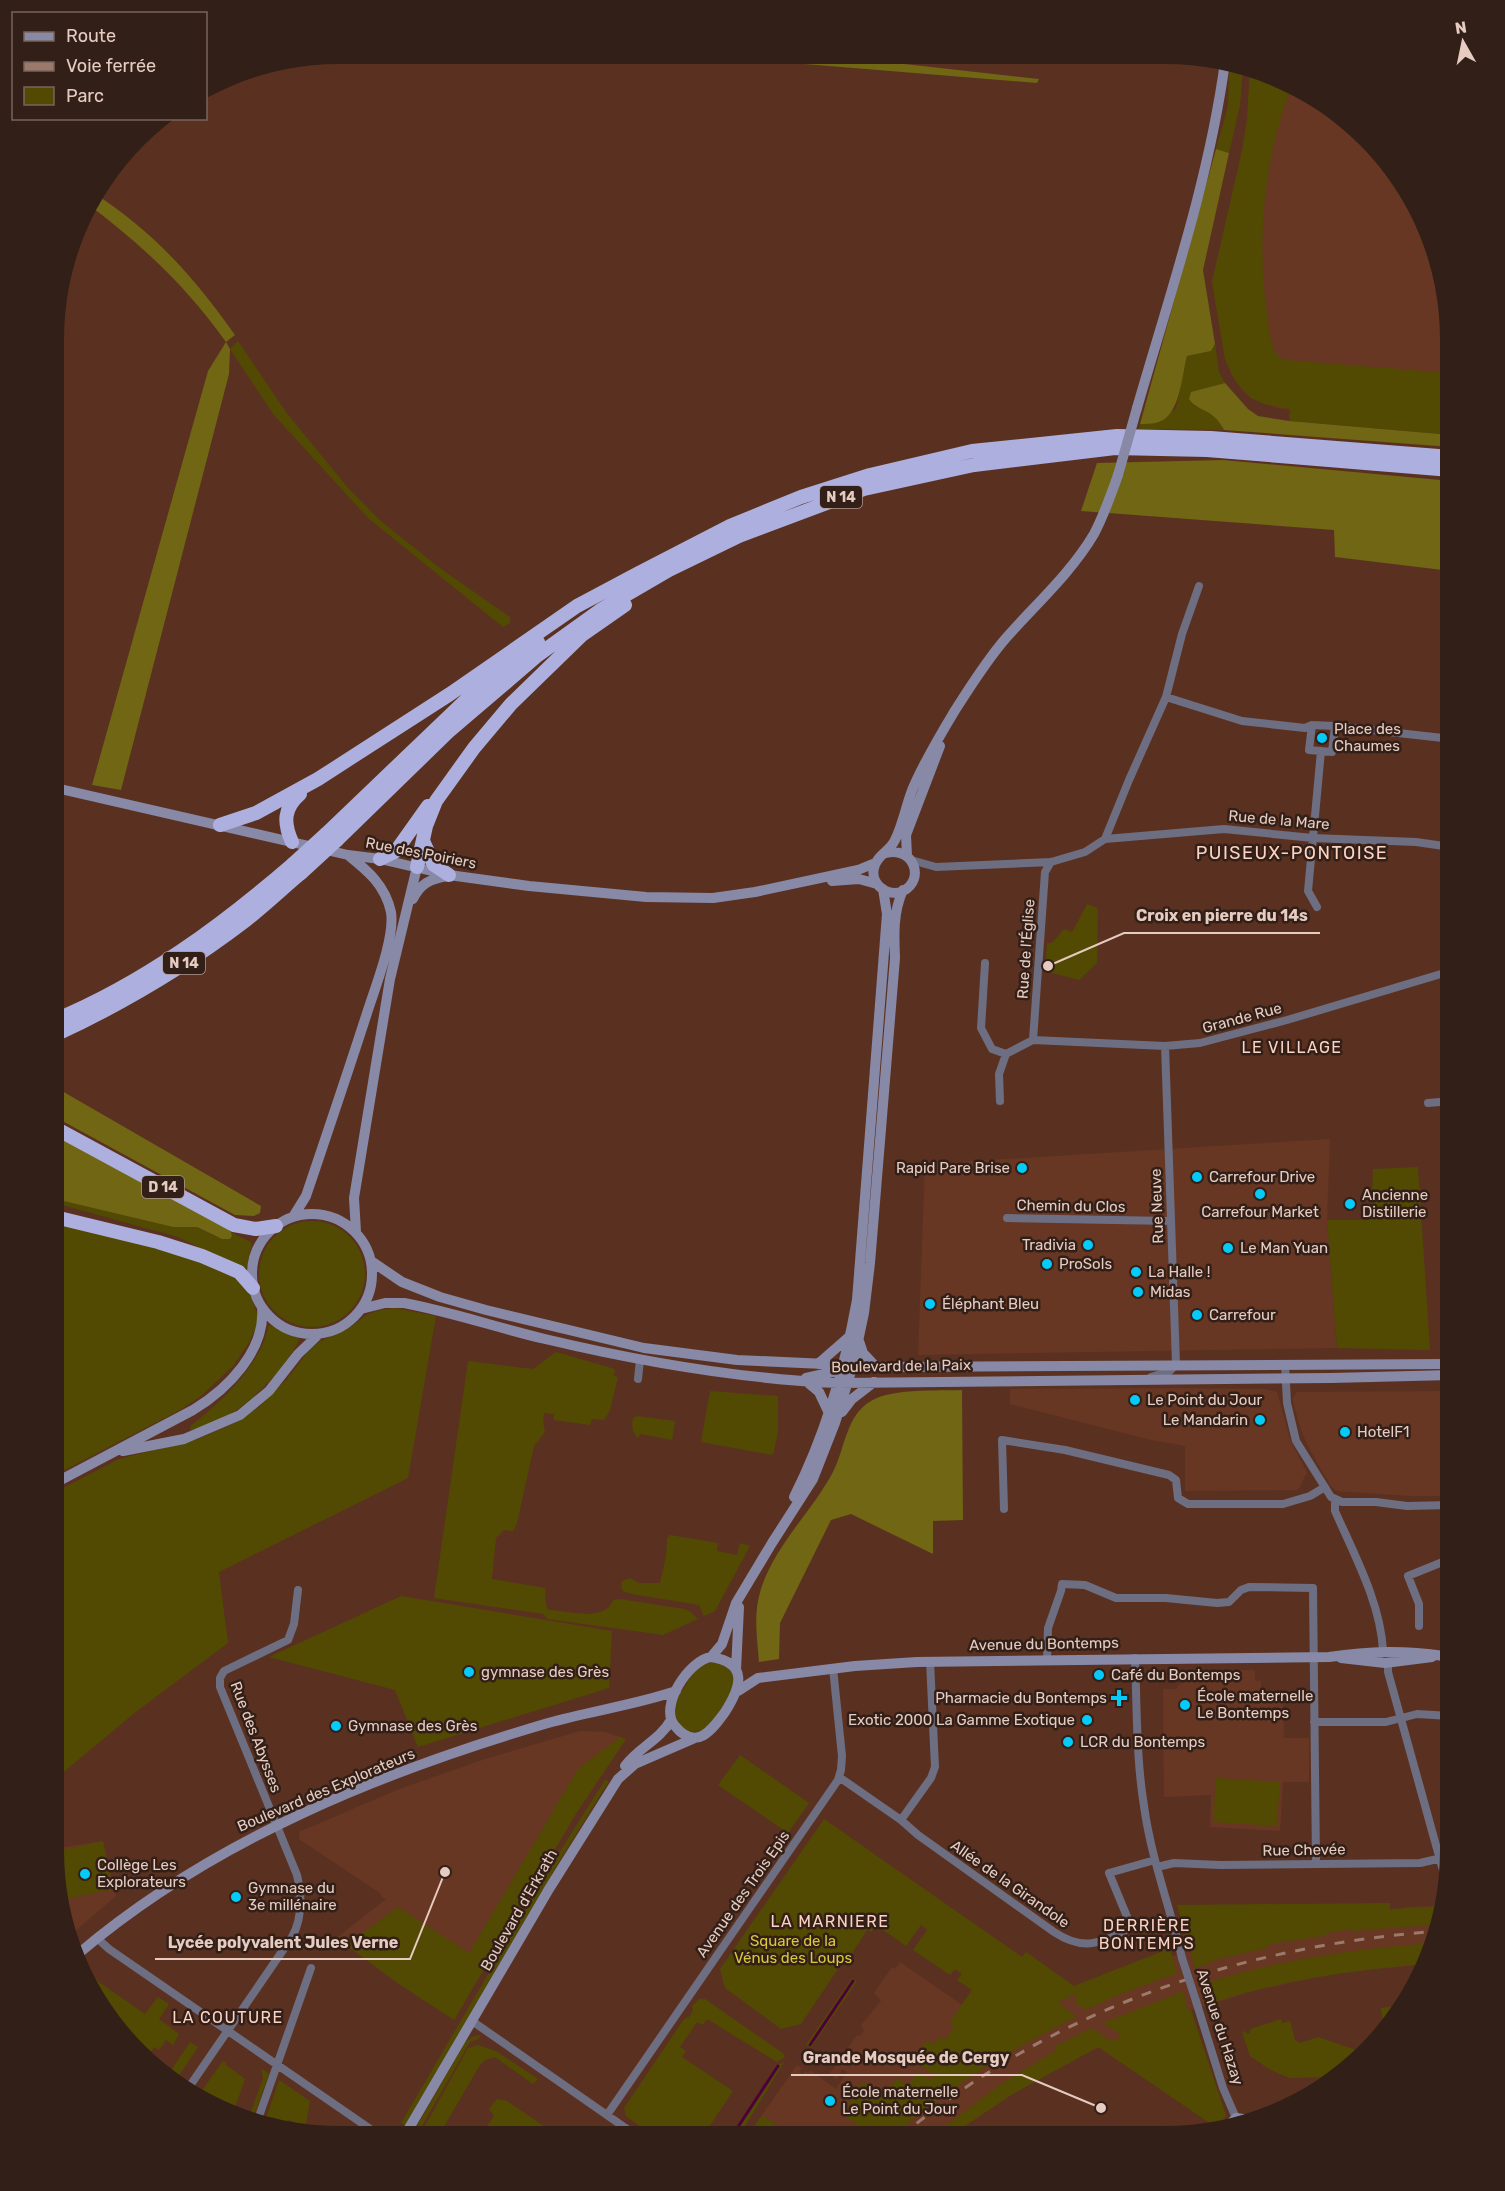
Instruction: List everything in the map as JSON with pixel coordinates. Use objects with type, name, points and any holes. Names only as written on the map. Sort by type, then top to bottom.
[{"type":"highway","name":"N 14","points":[[331,837],[468,698],[560,625],[639,573],[730,526],[801,497],[870,475],[972,451],[1118,436],[1211,438],[1440,456]]},
{"type":"highway","name":"N 14","points":[[64,1031],[98,1015],[162,979],[245,920],[331,837],[538,655],[602,609],[679,565],[739,536],[864,489],[974,465],[1115,448],[1207,450],[1440,469]]},
{"type":"highway","points":[[380,859],[396,851],[474,748],[511,704],[582,635],[641,594],[769,529],[845,501],[974,465]]},
{"type":"highway","points":[[220,825],[256,813],[318,779],[450,694],[577,606],[639,573]]},
{"type":"highway","points":[[292,842],[286,828],[287,812],[292,801],[318,779]]},
{"type":"highway","points":[[417,867],[430,813],[446,786]]},
{"type":"highway","points":[[423,842],[434,865],[449,875]]},
{"type":"highway","name":"N 14","points":[[64,1016],[90,1005],[157,967],[297,868]]},
{"type":"highway","name":"D 14","points":[[64,1133],[226,1221],[248,1228],[276,1226]]},
{"type":"highway","points":[[64,1219],[158,1242],[202,1256],[239,1272],[254,1288]]},
{"type":"main road","points":[[787,886],[858,870],[875,863],[886,853],[896,838],[912,789],[933,746],[951,717],[992,655],[1066,572],[1089,541],[1106,509],[1118,475],[1207,163],[1224,71]]},
{"type":"main road","points":[[787,886],[854,879],[893,892],[903,890],[910,885],[914,876],[914,868],[909,858],[906,835],[951,717]]},
{"type":"main road","name":"Rue des Poiriers","points":[[64,790],[348,855],[380,859],[449,875],[529,886],[677,899],[713,898],[787,886]]},
{"type":"main road","points":[[886,853],[897,851],[909,858]]},
{"type":"main road","points":[[293,1217],[306,1196],[378,980],[390,934],[391,915],[385,892],[374,876],[348,855]]},
{"type":"main road","points":[[875,863],[873,872],[880,886],[886,914],[854,1339],[875,1366]]},
{"type":"main road","points":[[356,1232],[354,1198],[390,979],[417,867]]},
{"type":"main road","points":[[406,913],[422,885],[449,875]]},
{"type":"main road","points":[[711,1658],[722,1644],[733,1610],[743,1592],[813,1479],[835,1423],[868,1283],[895,958],[894,928],[903,890]]},
{"type":"main road","points":[[64,1478],[199,1407],[227,1384],[258,1340],[262,1324],[262,1307],[254,1288],[252,1265],[265,1237],[276,1226],[293,1217],[310,1214],[327,1216],[342,1222],[356,1232],[364,1243],[371,1261],[371,1286],[361,1309],[342,1326],[319,1334],[300,1333],[282,1326],[262,1307]]},
{"type":"main road","points":[[371,1261],[402,1282],[440,1297],[625,1344],[710,1357],[818,1364],[846,1374],[892,1367]]},
{"type":"main road","name":"Boulevard de la Paix","points":[[361,1309],[393,1303],[425,1307],[543,1338],[640,1360],[732,1375],[802,1381],[846,1374],[875,1366],[1440,1364]]},
{"type":"main road","points":[[105,1458],[133,1449],[184,1439],[240,1415],[270,1391],[298,1354],[319,1334]]},
{"type":"main road","points":[[818,1364],[854,1339]]},
{"type":"main road","points":[[772,1543],[804,1477],[828,1411],[846,1374]]},
{"type":"main road","name":"Boulevard de la Paix","points":[[846,1374],[874,1382],[1440,1375]]},
{"type":"main road","points":[[802,1381],[819,1392],[828,1411]]},
{"type":"main road","points":[[835,1423],[852,1399],[874,1382]]},
{"type":"main road","points":[[648,1699],[661,1702],[681,1732],[695,1738],[705,1736],[711,1731],[738,1691],[739,1682],[736,1670],[738,1615],[743,1592]]},
{"type":"main road","name":"Avenue du Bontemps","points":[[738,1691],[758,1678],[833,1668],[930,1661],[1314,1657],[1383,1651],[1440,1655]]},
{"type":"main road","name":"Avenue du Bontemps","points":[[1331,1656],[1356,1661],[1388,1663],[1440,1657]]},
{"type":"main road","points":[[618,1779],[630,1760],[659,1736],[670,1716],[671,1702],[676,1691],[694,1665],[711,1658],[725,1661],[736,1670]]},
{"type":"main road","name":"Avenue du Bontemps","points":[[736,1670],[758,1678]]},
{"type":"main road","name":"Boulevard des Explorateurs","points":[[83,1950],[148,1900],[200,1866],[276,1825],[445,1756],[549,1723],[676,1691]]},
{"type":"main road","name":"Boulevard d'Erkrath","points":[[410,2126],[586,1826],[618,1779],[635,1764],[695,1738]]},
{"type":"street","points":[[914,876],[936,867],[1051,862],[1085,852],[1105,839],[1166,697],[1182,634],[1199,586]]},
{"type":"street","points":[[1166,697],[1242,722],[1305,728],[1312,725],[1338,727],[1440,738]]},
{"type":"street","points":[[1312,725],[1309,750],[1332,752],[1338,727]]},
{"type":"street","points":[[1317,907],[1308,891],[1321,751]]},
{"type":"street","name":"Rue de la Mare","points":[[1105,839],[1224,829],[1313,838],[1416,842],[1440,846]]},
{"type":"street","points":[[909,858],[936,867]]},
{"type":"street","name":"Rue de l'Église","points":[[1033,1040],[1045,872],[1051,862]]},
{"type":"street","points":[[985,963],[981,1028],[992,1049],[1006,1054]]},
{"type":"street","name":"Grande Rue","points":[[1033,1040],[1165,1046],[1200,1043],[1287,1020],[1440,974]]},
{"type":"street","points":[[1000,1101],[999,1074],[1006,1054],[1033,1040]]},
{"type":"street","name":"Rue Neuve","points":[[1165,1046],[1176,1364]]},
{"type":"street","points":[[1428,1103],[1440,1103]]},
{"type":"street","name":"Chemin du Clos","points":[[1007,1218],[1170,1221]]},
{"type":"street","points":[[638,1378],[640,1360]]},
{"type":"street","points":[[1144,1380],[1170,1371],[1176,1364],[1183,1374],[1191,1379]]},
{"type":"street","points":[[1285,1364],[1287,1403],[1296,1441],[1335,1500],[1335,1511],[1367,1585],[1382,1636],[1383,1651]]},
{"type":"street","points":[[1004,1509],[1002,1440],[1065,1450],[1169,1475],[1176,1480],[1178,1498],[1188,1504],[1283,1504],[1310,1496],[1325,1487]]},
{"type":"street","points":[[1335,1500],[1407,1506],[1440,1505]]},
{"type":"street","points":[[1419,1626],[1419,1604],[1408,1576],[1440,1562]]},
{"type":"street","points":[[1047,1659],[1048,1628],[1062,1584],[1085,1585],[1116,1599],[1166,1598],[1217,1603],[1229,1602],[1241,1590],[1249,1587],[1313,1588],[1316,1863]]},
{"type":"street","name":"Rue des Abysses","points":[[276,1825],[220,1687],[220,1678],[224,1671],[288,1640],[294,1624],[298,1590]]},
{"type":"street","name":"Avenue du Hazay","points":[[1135,1658],[1139,1765],[1144,1806],[1156,1864],[1182,1958],[1223,2088],[1236,2117]]},
{"type":"street","points":[[901,1820],[934,1770],[930,1661]]},
{"type":"street","points":[[1388,1663],[1388,1672],[1440,1859]]},
{"type":"street","points":[[833,1668],[842,1756],[839,1778]]},
{"type":"street","points":[[1314,1722],[1386,1722],[1417,1714],[1440,1715]]},
{"type":"street","name":"Allée de la Girandole","points":[[839,1778],[901,1820],[910,1829],[1065,1940],[1075,1944],[1092,1944],[1124,1931],[1128,1926],[1128,1919],[1109,1873]]},
{"type":"street","name":"Avenue des Trois Epis","points":[[607,2115],[839,1778]]},
{"type":"street","points":[[192,2083],[284,1948],[297,1925],[301,1895],[295,1868],[276,1825]]},
{"type":"street","name":"Rue Chevée","points":[[1109,1873],[1174,1863],[1220,1865],[1412,1863],[1440,1859]]},
{"type":"street","points":[[97,1938],[109,1949],[366,2126]]},
{"type":"street","points":[[260,2115],[311,1968]]},
{"type":"street","points":[[472,2021],[623,2126]]},
{"type":"shaded area","points":[[804,64],[905,64],[1039,79],[1037,83]]},
{"type":"shaded area","points":[[1249,78],[1271,85],[1303,101],[1333,121],[1360,145],[1384,172],[1404,202],[1426,251],[1438,304],[1440,424],[1277,408],[1251,398],[1231,374],[1225,359],[1212,282],[1247,120]]},
{"type":"shaded area","points":[[1216,149],[1229,153],[1203,270],[1215,344],[1211,351],[1187,356],[1176,403],[1166,418],[1157,423],[1140,424]]},
{"type":"shaded area","points":[[103,199],[136,224],[172,257],[205,294],[235,335],[226,342],[180,285],[96,211]]},
{"type":"shaded area","points":[[226,342],[230,349],[229,374],[121,790],[92,785],[208,371]]},
{"type":"shaded area","points":[[1225,383],[1248,409],[1258,416],[1289,421],[1440,434],[1440,446],[1224,430],[1215,417],[1197,407],[1189,399],[1191,392]]},
{"type":"shaded area","points":[[1223,460],[1440,480],[1440,570],[1335,557],[1334,530],[1081,511],[1097,463]]},
{"type":"shaded area","points":[[64,1092],[261,1206],[260,1213],[254,1216],[235,1215],[64,1122]]},
{"type":"shaded area","points":[[1330,1139],[1327,1220],[1337,1348],[918,1355],[925,1164]]},
{"type":"shaded area","points":[[64,1140],[225,1227],[232,1236],[230,1239],[222,1239],[197,1227],[173,1227],[64,1201]]},
{"type":"shaded area","points":[[1010,1389],[1265,1389],[1277,1392],[1291,1442],[1307,1472],[1298,1490],[1185,1491],[1185,1446],[1151,1440],[1010,1404]]},
{"type":"shaded area","points":[[962,1390],[963,1520],[933,1521],[933,1554],[851,1514],[831,1520],[780,1623],[779,1659],[759,1662],[757,1607],[767,1573],[784,1543],[833,1472],[856,1415],[871,1401],[891,1394]]},
{"type":"shaded area","points":[[1440,1391],[1440,1496],[1336,1491],[1330,1485],[1301,1430],[1292,1399],[1297,1392]]},
{"type":"shaded area","points":[[1255,1670],[1255,1681],[1261,1681],[1261,1697],[1283,1697],[1284,1738],[1309,1738],[1309,1782],[1283,1782],[1280,1831],[1210,1827],[1211,1795],[1164,1797],[1163,1689],[1177,1689],[1181,1684],[1181,1671]]},
{"type":"shaded area","points":[[580,1731],[605,1732],[626,1739],[577,1812],[454,2020],[399,1984],[346,1945],[334,1940],[386,1899],[299,1839],[299,1832],[397,1790],[485,1759]]},
{"type":"shaded area","name":"Collège Les Explorateurs","points":[[103,1841],[116,1896],[76,1930],[67,1887],[64,1847]]},
{"type":"shaded area","points":[[1435,1906],[1426,1940],[1416,1965],[1339,1973],[1253,1991],[1137,2029],[1067,2063],[1011,2095],[965,2126],[778,2126],[762,2115],[797,2065],[802,2068],[799,2072],[803,2074],[810,2070],[836,2089],[847,2072],[842,2069],[837,2080],[829,2072],[833,2070],[857,2035],[860,2036],[864,2031],[861,2025],[881,2001],[874,1993],[892,1967],[895,1969],[900,1962],[962,2005],[989,1965],[1057,2002],[1151,1963],[1191,1950],[1410,1907]]},
{"type":"green space","points":[[1229,74],[1242,76],[1240,105],[1229,153],[1216,149],[1227,108]]},
{"type":"green space","points":[[1249,78],[1289,94],[1268,172],[1263,231],[1264,291],[1272,344],[1277,354],[1285,360],[1440,372],[1440,434],[1289,421],[1290,409],[1264,404],[1251,398],[1236,382],[1225,359],[1212,282],[1247,120]]},
{"type":"green space","points":[[238,341],[286,412],[348,488],[382,522],[441,569],[510,617],[510,623],[503,627],[368,518],[274,415],[230,349]]},
{"type":"green space","points":[[1215,344],[1219,372],[1225,383],[1201,390],[1193,405],[1213,414],[1224,430],[1139,429],[1140,424],[1160,422],[1176,408],[1187,356],[1211,351]]},
{"type":"green space","points":[[1087,904],[1098,908],[1097,963],[1079,980],[1045,971],[1047,943],[1052,943],[1064,929],[1072,932]]},
{"type":"green space","points":[[1418,1167],[1430,1350],[1337,1348],[1327,1220],[1371,1220],[1373,1169]]},
{"type":"green space","points":[[64,1201],[173,1227],[197,1227],[216,1237],[232,1236],[231,1232],[252,1243],[246,1271],[178,1237],[64,1205]]},
{"type":"green space","points":[[312,1221],[332,1225],[349,1237],[361,1254],[365,1274],[361,1294],[349,1311],[332,1323],[312,1327],[292,1323],[275,1311],[263,1294],[259,1274],[263,1254],[275,1237],[292,1225]]},
{"type":"green space","points":[[64,1226],[148,1245],[194,1259],[238,1279],[249,1291],[257,1313],[257,1324],[250,1341],[233,1366],[201,1396],[180,1410],[64,1470]]},
{"type":"green space","points":[[395,1308],[436,1316],[408,1478],[219,1572],[228,1643],[137,1711],[64,1772],[64,1487],[119,1459],[198,1439],[232,1424],[258,1408],[287,1379],[309,1350],[319,1342],[353,1325],[368,1314]]},
{"type":"green space","points":[[274,1325],[283,1332],[299,1337],[281,1369],[254,1397],[238,1409],[206,1426],[190,1430],[191,1425],[238,1382],[258,1354],[265,1340],[268,1326]]},
{"type":"green space","points":[[556,1352],[615,1369],[614,1376],[618,1377],[610,1410],[604,1420],[592,1419],[590,1425],[554,1420],[554,1414],[544,1413],[545,1432],[534,1446],[517,1523],[513,1531],[504,1530],[496,1538],[492,1579],[545,1588],[546,1605],[549,1610],[595,1613],[609,1607],[613,1600],[620,1599],[684,1609],[698,1619],[663,1635],[548,1619],[543,1614],[434,1598],[468,1361],[533,1369]]},
{"type":"green space","points":[[710,1391],[778,1396],[778,1432],[773,1455],[701,1442]]},
{"type":"green space","points":[[637,1416],[675,1421],[672,1440],[641,1434],[638,1438],[632,1424],[633,1418]]},
{"type":"green space","points":[[670,1535],[718,1543],[717,1551],[737,1555],[740,1543],[750,1546],[715,1611],[704,1616],[699,1605],[623,1591],[622,1581],[630,1578],[639,1583],[660,1583],[667,1539]]},
{"type":"green space","name":"gymnase des Grès","points":[[401,1596],[612,1631],[609,1688],[418,1747],[395,1690],[269,1657]]},
{"type":"green space","points":[[708,1662],[728,1668],[733,1675],[736,1687],[706,1730],[689,1732],[677,1723],[674,1704],[697,1667]]},
{"type":"green space","points":[[620,1737],[626,1739],[577,1812],[454,2020],[399,1984],[346,1945],[398,1907],[469,1953],[578,1769]]},
{"type":"green space","points":[[740,1755],[809,1803],[788,1833],[718,1785]]},
{"type":"green space","points":[[1216,1778],[1280,1782],[1277,1826],[1213,1822]]},
{"type":"green space","points":[[605,1780],[609,1781],[405,2125],[401,2123],[559,1853]]},
{"type":"green space","name":"Square de la Vénus des Loups","points":[[824,1819],[1022,1957],[1026,1952],[1074,1986],[1163,1951],[1165,1942],[1168,1942],[1177,1973],[1118,1995],[1086,2010],[1075,2003],[1076,1994],[1058,2002],[1076,2017],[980,2070],[905,2126],[860,2126],[847,2118],[854,2109],[848,2104],[863,2082],[884,2095],[897,2078],[908,2086],[918,2071],[930,2079],[936,2076],[913,2061],[927,2040],[934,2044],[939,2037],[945,2040],[954,2027],[949,2023],[972,1990],[957,1980],[962,1974],[955,1969],[950,1975],[913,1950],[927,1930],[921,1925],[906,1946],[876,1925],[871,1932],[867,1930],[851,1955],[854,1957],[851,1961],[846,1957],[801,2024],[781,2029],[725,1988],[720,1969]]},
{"type":"green space","points":[[103,1841],[113,1889],[69,1898],[64,1850]]},
{"type":"green space","points":[[1390,1903],[1390,1909],[1435,1906],[1430,1925],[1353,1931],[1350,1929],[1327,1933],[1324,1936],[1269,1944],[1267,1948],[1213,1960],[1211,1963],[1195,1968],[1177,1905]]},
{"type":"green space","points":[[1425,1944],[1416,1965],[1286,1983],[1205,2005],[1203,1999],[1200,1985],[1229,1976],[1317,1956]]},
{"type":"green space","points":[[852,1978],[857,1981],[811,2048],[806,2045]]},
{"type":"green space","points":[[97,1981],[145,2014],[158,1997],[169,2004],[159,2019],[179,2034],[173,2045],[166,2040],[159,2050],[154,2047],[151,2052],[133,2033],[121,2019]]},
{"type":"green space","points":[[1184,1991],[1187,2010],[1191,2010],[1226,2115],[1224,2120],[1209,2123],[1098,2047],[1011,2095],[965,2126],[945,2126],[1001,2084],[1056,2050],[1054,2047],[1091,2028],[1112,2041],[1122,2036],[1103,2023]]},
{"type":"green space","points":[[699,1999],[705,1999],[784,2054],[785,2057],[777,2062],[707,2019],[703,2025],[697,2022],[680,2047],[686,2051],[682,2057],[733,2091],[710,2126],[640,2126],[626,2116],[624,2108],[684,2019],[689,2017],[693,2010],[692,2006]]},
{"type":"green space","points":[[1392,2007],[1383,2021],[1381,2008]]},
{"type":"green space","points":[[1281,2019],[1282,2023],[1290,2021],[1295,2040],[1300,2043],[1318,2037],[1356,2050],[1322,2077],[1289,2078],[1269,2069],[1250,2056],[1242,2032],[1250,2033],[1250,2029]]},
{"type":"green space","points":[[481,2035],[470,2042],[422,2126],[417,2126],[465,2042]]},
{"type":"green space","points":[[190,2042],[198,2047],[179,2075],[172,2070]]},
{"type":"green space","points":[[478,2045],[496,2051],[538,2079],[533,2084],[495,2057],[485,2060],[444,2126],[425,2126],[468,2048]]},
{"type":"green space","points":[[223,2061],[245,2079],[235,2106],[202,2090]]},
{"type":"green space","points":[[784,2062],[745,2126],[739,2126],[779,2064]]},
{"type":"green space","points":[[261,2068],[269,2074],[255,2113],[251,2112],[263,2078]]},
{"type":"green space","points":[[279,2080],[310,2101],[306,2124],[267,2117]]},
{"type":"green space","points":[[497,2099],[507,2101],[544,2126],[487,2126],[494,2116],[489,2109]]},
{"type":"green space","points":[[762,2115],[778,2126],[755,2126]]},
{"type":"waterway","points":[[810,2045],[853,1981]]},
{"type":"waterway","points":[[739,2126],[778,2066]]},
{"type":"railway","points":[[914,2126],[961,2091],[1023,2052],[1087,2019],[1153,1991],[1221,1969],[1292,1952],[1364,1939],[1428,1932]]},
{"type":"place","name":"Place des Chaumes","points":[[1322,738]]},
{"type":"place","name":"Croix en pierre du 14s","points":[[1048,966]]},
{"type":"place","name":"Rapid Pare Brise","points":[[1022,1168]]},
{"type":"place","name":"Carrefour Drive","points":[[1197,1177]]},
{"type":"place","name":"Carrefour Market","points":[[1260,1194]]},
{"type":"place","name":"Ancienne Distillerie","points":[[1350,1204]]},
{"type":"place","name":"Tradivia","points":[[1088,1245]]},
{"type":"place","name":"Le Man Yuan","points":[[1228,1248]]},
{"type":"place","name":"ProSols","points":[[1047,1264]]},
{"type":"place","name":"La Halle !","points":[[1136,1272]]},
{"type":"place","name":"Midas","points":[[1138,1292]]},
{"type":"place","name":"Éléphant Bleu","points":[[930,1304]]},
{"type":"place","name":"Carrefour","points":[[1197,1315]]},
{"type":"place","name":"Le Point du Jour","points":[[1135,1400]]},
{"type":"place","name":"Le Mandarin","points":[[1260,1420]]},
{"type":"place","name":"HotelF1","points":[[1345,1432]]},
{"type":"place","name":"gymnase des Grès","points":[[469,1672]]},
{"type":"place","name":"Café du Bontemps","points":[[1099,1675]]},
{"type":"place","name":"Pharmacie du Bontemps","points":[[1119,1698]]},
{"type":"place","name":"École maternelle Le Bontemps","points":[[1185,1705]]},
{"type":"place","name":"Exotic 2000 La Gamme Exotique","points":[[1087,1720]]},
{"type":"place","name":"Gymnase des Grès","points":[[336,1726]]},
{"type":"place","name":"LCR du Bontemps","points":[[1068,1742]]},
{"type":"place","name":"Lycée polyvalent Jules Verne","points":[[445,1872]]},
{"type":"place","name":"Collège Les Explorateurs","points":[[85,1874]]},
{"type":"place","name":"Gymnase du 3e millénaire","points":[[236,1897]]},
{"type":"place","name":"École maternelle Le Point du Jour","points":[[830,2101]]},
{"type":"place","name":"Grande Mosquée de Cergy","points":[[1101,2108]]},
{"type":"district","name":"PUISEUX-PONTOISE","points":[[1292,853]]},
{"type":"district","name":"LE VILLAGE","points":[[1292,1047]]},
{"type":"district","name":"LA MARNIERE","points":[[830,1921]]},
{"type":"district","name":"DERRIÈRE BONTEMPS","points":[[1147,1934]]},
{"type":"district","name":"LA COUTURE","points":[[228,2017]]}]
